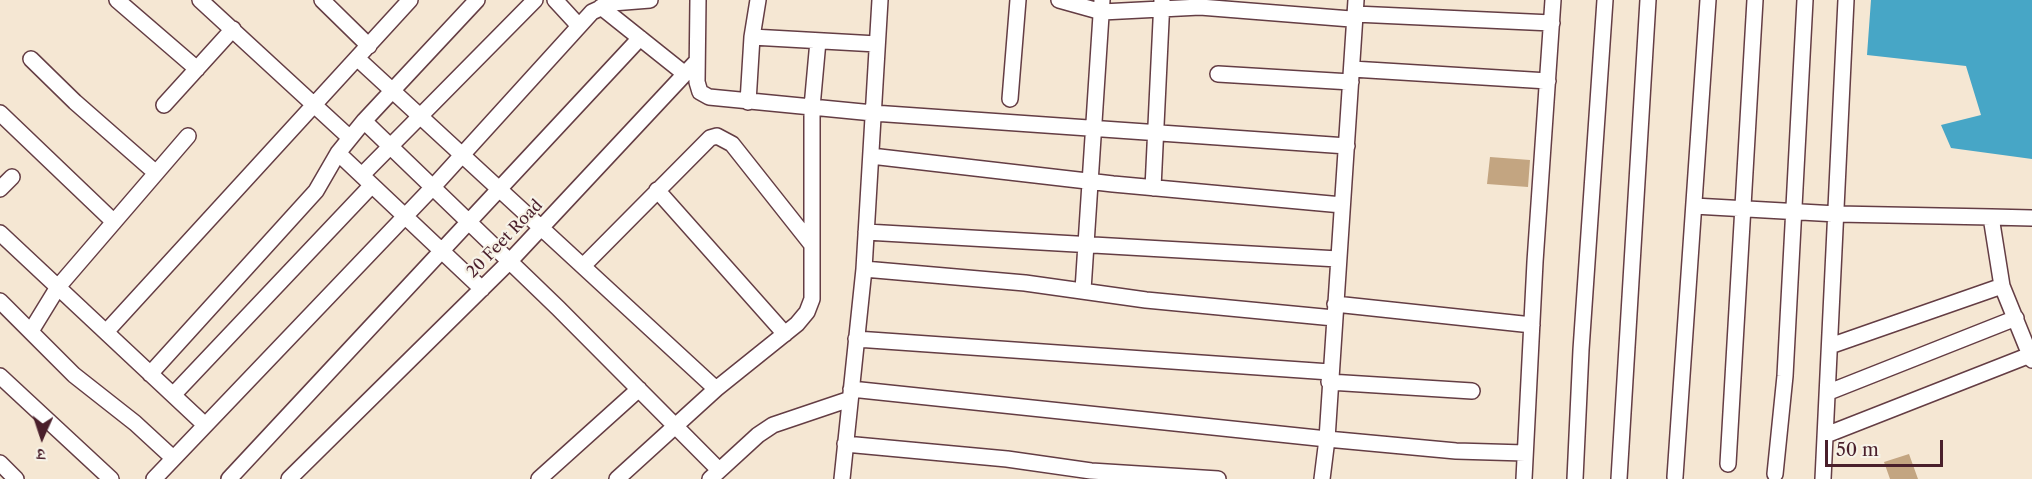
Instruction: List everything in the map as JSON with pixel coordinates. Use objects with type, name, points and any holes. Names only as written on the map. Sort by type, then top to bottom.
[{"type":"street","points":[[117,0],[197,69]]},
{"type":"street","points":[[200,0],[350,138]]},
{"type":"street","points":[[322,0],[369,46]]},
{"type":"street","points":[[106,332],[410,0]]},
{"type":"street","points":[[150,374],[316,192],[338,153],[364,121],[477,0]]},
{"type":"street","points":[[173,395],[367,180],[390,146],[535,0]]},
{"type":"street","points":[[555,0],[579,26]]},
{"type":"street","points":[[154,479],[204,424],[433,187],[579,26],[601,7],[612,3],[650,0]]},
{"type":"street","points":[[698,0],[696,62],[700,92],[709,97],[873,113],[1347,146]]},
{"type":"street","points":[[748,102],[752,37],[758,0]]},
{"type":"street","points":[[842,479],[864,269],[880,0]]},
{"type":"street","points":[[1010,99],[1018,0]]},
{"type":"street","points":[[1059,0],[1102,6],[1162,4],[1254,9],[1351,19],[1356,7]]},
{"type":"street","points":[[1524,479],[1553,0]]},
{"type":"street","points":[[1575,479],[1581,350],[1605,0]]},
{"type":"street","points":[[1619,479],[1648,0]]},
{"type":"street","points":[[1675,477],[1708,0]]},
{"type":"street","points":[[1728,464],[1755,0]]},
{"type":"street","points":[[1775,474],[1785,376],[1805,0]]},
{"type":"street","points":[[1823,479],[1829,392],[1846,0]]},
{"type":"street","points":[[1153,188],[1162,4]]},
{"type":"street","points":[[1083,290],[1102,6]]},
{"type":"street","points":[[601,7],[685,74]]},
{"type":"street","points":[[1356,7],[1551,23]]},
{"type":"street","points":[[1322,479],[1327,440],[1356,7]]},
{"type":"street","points":[[164,105],[233,29]]},
{"type":"street","points":[[752,37],[878,44]]},
{"type":"street","points":[[229,479],[640,38]]},
{"type":"street","points":[[617,479],[716,389],[785,334],[807,312],[812,299],[812,107],[818,40]]},
{"type":"street","points":[[31,59],[75,102],[156,173]]},
{"type":"street","points":[[358,59],[716,389]]},
{"type":"street","name":"20 Feet Road","points":[[289,479],[510,261],[696,62]]},
{"type":"street","points":[[1218,74],[1548,81]]},
{"type":"street","points":[[0,113],[114,222]]},
{"type":"street","points":[[364,121],[510,261],[676,426],[715,475],[773,425],[851,394],[1456,452],[1526,453]]},
{"type":"street","points":[[31,331],[58,287],[188,136]]},
{"type":"street","points":[[583,266],[710,138],[717,136],[732,144],[812,245]]},
{"type":"street","points":[[338,153],[482,289]]},
{"type":"street","points":[[871,156],[1091,182],[1342,205]]},
{"type":"street","points":[[0,189],[12,177]]},
{"type":"street","points":[[657,190],[785,334]]},
{"type":"street","points":[[1695,206],[1837,214],[2032,218]]},
{"type":"street","points":[[1826,435],[2031,357],[2002,286],[1991,217]]},
{"type":"street","points":[[866,232],[1338,259]]},
{"type":"street","points":[[0,234],[204,424]]},
{"type":"street","points":[[864,269],[1083,290],[1146,300],[1532,325]]},
{"type":"street","points":[[1830,346],[2002,286]]},
{"type":"street","points":[[0,301],[74,375],[135,423],[173,458]]},
{"type":"street","points":[[1829,392],[2016,318]]},
{"type":"street","points":[[856,339],[1330,377],[1472,391]]},
{"type":"street","points":[[0,376],[111,479]]},
{"type":"street","points":[[539,479],[639,389]]},
{"type":"street","points":[[845,444],[1007,459],[1052,473],[1218,479]]},
{"type":"street","points":[[0,463],[16,479]]},
{"type":"water","points":[[1871,0],[2032,0],[2032,159],[1951,148],[1941,125],[1981,115],[1966,66],[1867,55]]},
{"type":"building","points":[[1490,157],[1530,160],[1528,187],[1487,184]]},
{"type":"building","points":[[1909,454],[1918,479],[1890,479],[1884,462]]}]
